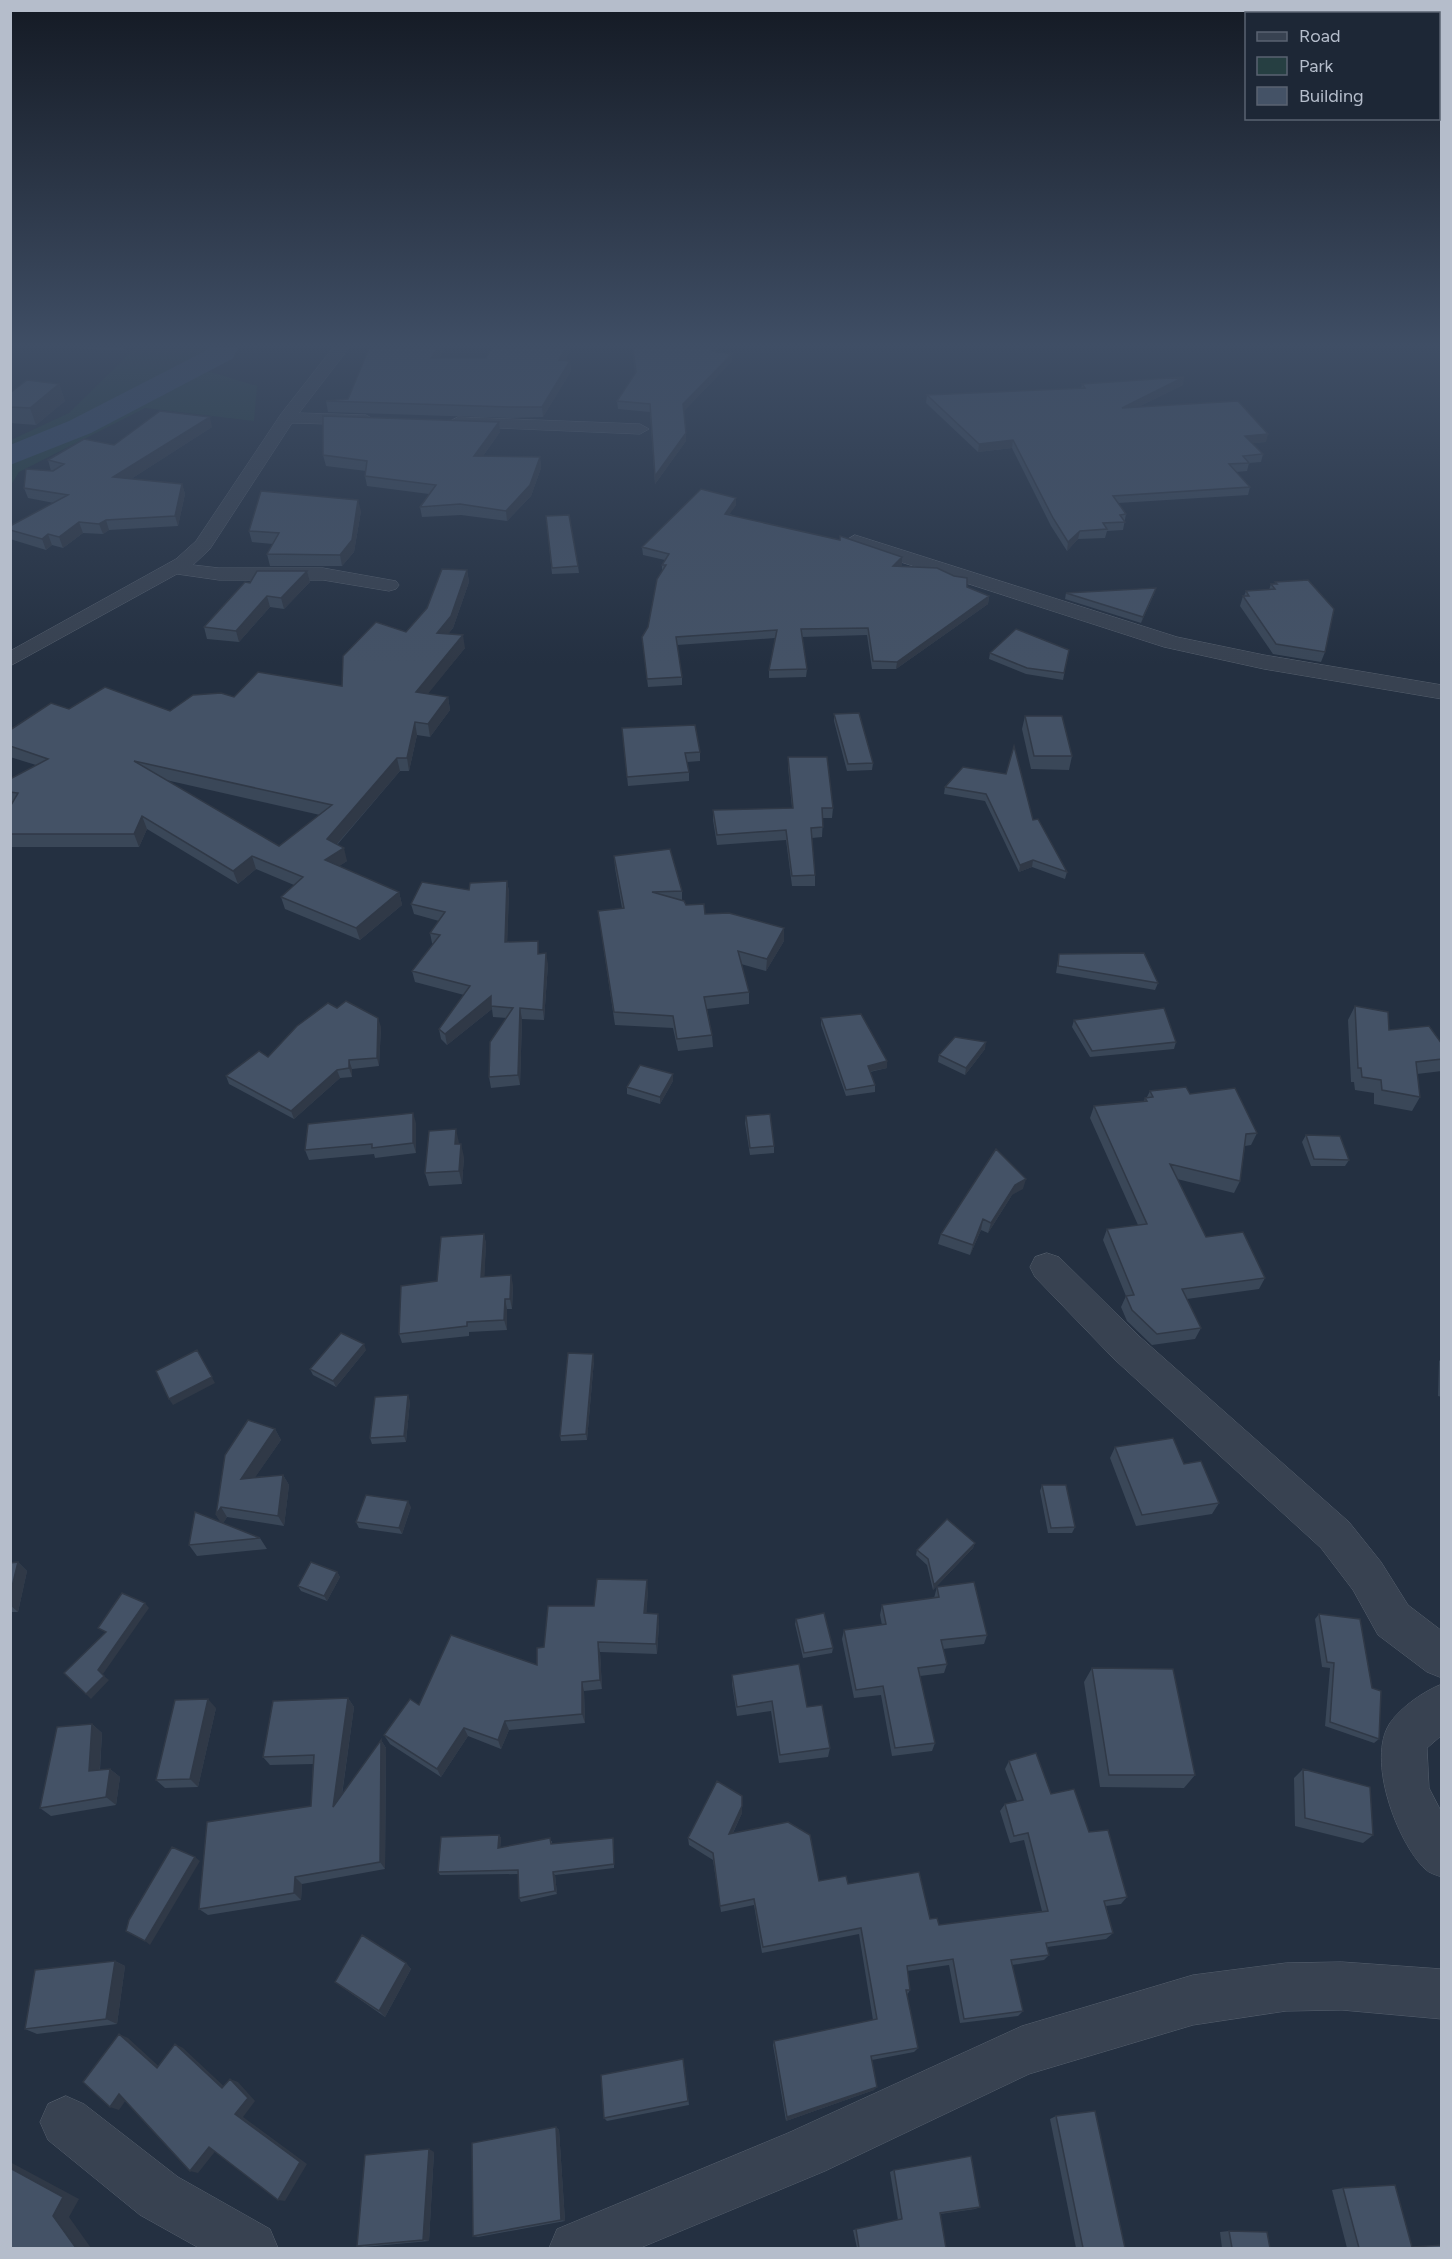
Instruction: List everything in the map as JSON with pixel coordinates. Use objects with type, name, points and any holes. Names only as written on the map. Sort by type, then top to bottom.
[{"type":"street","points":[[10,660],[174,568],[203,545],[264,453]]},
{"type":"street","points":[[855,541],[1172,642],[1264,662],[1442,692]]},
{"type":"street","points":[[174,568],[219,574],[323,573],[389,585]]},
{"type":"street","points":[[1047,1267],[1127,1348],[1335,1535],[1367,1576],[1393,1620],[1442,1656]]},
{"type":"street","points":[[1442,1705],[1406,1738],[1403,1772],[1411,1810],[1442,1854]]},
{"type":"street","points":[[576,2248],[806,2152],[1022,2051],[1096,2027],[1193,2000],[1286,1987],[1342,1986],[1442,1994]]},
{"type":"street","points":[[66,2122],[159,2196],[251,2248]]},
{"type":"green space","points":[[11,453],[56,453],[19,472],[11,485]]},
{"type":"building","points":[[59,453],[151,453],[113,477],[182,484],[175,516],[106,520],[99,524],[79,522],[59,537],[48,534],[42,539],[10,530],[10,526],[68,495],[24,488],[26,469],[53,471],[64,464],[48,460]]},
{"type":"building","points":[[476,453],[474,456],[540,457],[530,485],[506,511],[460,504],[420,507],[436,485],[365,476],[367,461],[323,455]]},
{"type":"building","points":[[653,453],[671,453],[655,476]]},
{"type":"building","points":[[1020,453],[1263,454],[1243,456],[1249,463],[1229,464],[1250,487],[1113,496],[1126,514],[1120,515],[1125,522],[1103,523],[1107,529],[1080,531],[1068,542]]},
{"type":"building","points":[[701,489],[736,498],[725,514],[840,540],[840,536],[902,557],[893,566],[937,568],[954,576],[967,578],[967,587],[989,596],[897,662],[873,661],[868,628],[801,629],[807,669],[769,670],[777,630],[676,637],[682,677],[647,679],[642,637],[648,627],[657,579],[666,565],[662,565],[669,554],[642,547]]},
{"type":"building","points":[[261,491],[358,500],[352,540],[340,555],[267,554],[279,533],[249,531]]},
{"type":"building","points":[[569,515],[578,566],[552,568],[546,516]]},
{"type":"building","points":[[442,569],[467,570],[451,616],[437,633],[463,635],[416,692],[448,697],[428,724],[415,722],[407,758],[397,758],[327,839],[344,848],[325,860],[399,892],[356,928],[281,897],[303,877],[252,856],[233,871],[142,816],[134,834],[10,834],[10,807],[18,793],[10,792],[10,779],[48,759],[10,746],[10,730],[51,703],[69,709],[105,687],[170,711],[193,695],[221,693],[234,697],[258,672],[342,686],[343,656],[376,622],[406,632],[427,608]],"holes":[[[134,761],[332,805],[279,846]]]},
{"type":"building","points":[[257,571],[307,571],[281,598],[267,596],[236,631],[204,627],[245,582],[250,583]]},
{"type":"building","points":[[1308,580],[1334,609],[1325,652],[1276,644],[1243,596],[1249,596],[1246,591],[1275,589],[1271,584],[1277,584],[1275,582]]},
{"type":"building","points":[[1156,588],[1143,617],[1066,593]]},
{"type":"building","points":[[1016,629],[1069,650],[1064,673],[1027,668],[990,653]]},
{"type":"building","points":[[859,713],[873,763],[848,764],[834,714]]},
{"type":"building","points":[[1025,716],[1062,716],[1072,756],[1034,756]]},
{"type":"building","points":[[695,725],[700,752],[685,753],[689,772],[627,777],[622,728]]},
{"type":"building","points":[[1014,746],[1033,820],[1038,819],[1067,872],[1033,860],[1020,865],[986,794],[945,787],[963,767],[1006,774]]},
{"type":"building","points":[[788,757],[827,757],[833,808],[822,808],[823,827],[811,828],[815,875],[792,876],[786,830],[717,835],[713,810],[793,808]]},
{"type":"building","points":[[670,849],[682,891],[652,892],[684,901],[686,905],[704,904],[705,914],[729,913],[784,928],[767,959],[738,951],[749,992],[704,997],[712,1035],[677,1039],[673,1016],[614,1012],[598,911],[624,908],[614,856]]},
{"type":"building","points":[[507,881],[505,942],[538,941],[538,954],[546,953],[543,1010],[520,1008],[518,1075],[489,1077],[490,1042],[513,1008],[491,1006],[491,996],[445,1034],[439,1029],[470,986],[412,971],[440,935],[430,933],[445,912],[411,904],[422,882],[469,890],[470,883]]},
{"type":"building","points":[[1144,953],[1158,983],[1058,966],[1059,954]]},
{"type":"building","points":[[346,1001],[378,1018],[377,1058],[349,1060],[349,1068],[337,1070],[291,1111],[226,1076],[259,1051],[268,1057],[297,1026],[328,1003],[337,1008]]},
{"type":"building","points":[[1355,1006],[1388,1012],[1389,1030],[1429,1026],[1442,1044],[1442,1059],[1416,1062],[1420,1097],[1382,1090],[1381,1080],[1362,1077],[1361,1068],[1358,1068]]},
{"type":"building","points":[[1164,1008],[1176,1042],[1092,1051],[1074,1020]]},
{"type":"building","points":[[861,1014],[887,1061],[868,1066],[875,1085],[846,1090],[821,1018]]},
{"type":"building","points":[[955,1037],[986,1042],[966,1068],[939,1055]]},
{"type":"building","points":[[640,1065],[673,1074],[660,1097],[627,1087]]},
{"type":"building","points":[[1186,1087],[1190,1094],[1235,1088],[1257,1133],[1246,1134],[1240,1181],[1170,1164],[1206,1237],[1243,1232],[1265,1278],[1182,1289],[1201,1328],[1157,1334],[1132,1310],[1126,1296],[1134,1295],[1107,1229],[1147,1224],[1094,1106],[1147,1101],[1145,1098],[1153,1097],[1150,1091]]},
{"type":"building","points":[[413,1113],[413,1143],[372,1148],[372,1144],[305,1150],[308,1124]]},
{"type":"building","points":[[770,1114],[774,1146],[750,1148],[746,1116]]},
{"type":"building","points":[[456,1129],[455,1144],[461,1144],[459,1171],[425,1173],[429,1131]]},
{"type":"building","points":[[1306,1135],[1340,1136],[1349,1160],[1314,1159]]},
{"type":"building","points":[[996,1149],[1026,1179],[1015,1185],[991,1223],[983,1219],[973,1245],[941,1234]]},
{"type":"building","points":[[484,1234],[481,1277],[511,1275],[510,1299],[505,1299],[504,1320],[467,1322],[467,1326],[399,1334],[401,1286],[437,1281],[441,1237]]},
{"type":"building","points":[[341,1333],[364,1344],[333,1381],[310,1369]]},
{"type":"building","points":[[197,1350],[212,1377],[169,1399],[156,1371]]},
{"type":"building","points":[[568,1353],[593,1354],[586,1434],[560,1436]]},
{"type":"building","points":[[408,1395],[404,1436],[370,1438],[375,1397]]},
{"type":"building","points":[[248,1420],[275,1429],[241,1479],[283,1475],[278,1516],[221,1507],[216,1515],[225,1455]]},
{"type":"building","points":[[1173,1438],[1184,1464],[1201,1461],[1219,1503],[1142,1515],[1115,1447]]},
{"type":"building","points":[[1042,1485],[1066,1485],[1075,1527],[1051,1528]]},
{"type":"building","points":[[366,1495],[408,1501],[399,1528],[356,1522]]},
{"type":"building","points":[[195,1512],[260,1538],[189,1545]]},
{"type":"building","points":[[947,1519],[975,1543],[934,1585],[928,1559],[917,1550]]},
{"type":"building","points":[[18,1562],[10,1595],[10,1563]]},
{"type":"building","points":[[311,1562],[337,1572],[324,1596],[298,1586]]},
{"type":"building","points":[[597,1579],[647,1580],[644,1613],[658,1614],[656,1644],[598,1642],[600,1680],[582,1682],[582,1714],[505,1721],[498,1740],[464,1728],[437,1769],[384,1735],[410,1699],[419,1705],[451,1635],[537,1665],[537,1648],[544,1647],[548,1606],[594,1606]]},
{"type":"building","points":[[974,1582],[987,1635],[941,1640],[947,1664],[918,1668],[935,1743],[895,1748],[883,1686],[856,1690],[844,1630],[886,1624],[882,1605],[939,1597],[937,1587]]},
{"type":"building","points":[[122,1593],[145,1603],[98,1670],[104,1676],[86,1694],[64,1673],[106,1632],[98,1628]]},
{"type":"building","points":[[824,1613],[833,1648],[804,1653],[796,1619]]},
{"type":"building","points":[[1319,1614],[1360,1619],[1372,1688],[1381,1691],[1379,1739],[1330,1722],[1334,1663],[1327,1662]]},
{"type":"building","points":[[799,1664],[807,1707],[822,1705],[830,1748],[780,1755],[772,1701],[737,1707],[732,1675]]},
{"type":"building","points":[[1092,1668],[1173,1669],[1195,1775],[1109,1775]]},
{"type":"building","points":[[348,1698],[333,1807],[381,1740],[380,1862],[295,1877],[294,1893],[199,1909],[207,1822],[311,1806],[314,1755],[263,1757],[273,1701]]},
{"type":"building","points":[[208,1699],[190,1779],[156,1780],[175,1700]]},
{"type":"building","points":[[92,1724],[89,1771],[110,1769],[106,1797],[40,1808],[57,1727]]},
{"type":"building","points":[[1036,1753],[1051,1794],[1074,1789],[1089,1832],[1108,1830],[1127,1897],[1104,1901],[1113,1933],[1046,1943],[1049,1955],[1011,1960],[1023,2011],[964,2019],[953,1959],[907,1966],[910,1990],[906,1990],[918,2048],[871,2056],[877,2087],[787,2117],[774,2041],[877,2019],[861,1928],[763,1947],[754,1899],[720,1906],[713,1853],[688,1838],[717,1781],[742,1796],[742,1806],[729,1834],[788,1822],[810,1835],[819,1881],[846,1876],[848,1884],[919,1872],[930,1919],[937,1918],[939,1925],[1048,1911],[1028,1833],[1014,1836],[1005,1804],[1023,1800],[1009,1761]]},
{"type":"building","points":[[1303,1769],[1370,1787],[1373,1835],[1305,1818]]},
{"type":"building","points":[[499,1835],[498,1848],[550,1838],[551,1844],[613,1838],[614,1864],[553,1872],[555,1891],[519,1898],[518,1870],[438,1872],[441,1837]]},
{"type":"building","points":[[172,1847],[195,1857],[145,1941],[126,1931],[129,1920]]},
{"type":"building","points":[[362,1935],[406,1963],[379,2011],[335,1982]]},
{"type":"building","points":[[115,1961],[106,2019],[25,2029],[35,1970]]},
{"type":"building","points":[[119,2034],[157,2068],[175,2044],[222,2088],[230,2079],[248,2098],[235,2114],[300,2162],[278,2200],[209,2147],[190,2171],[119,2094],[110,2107],[83,2082]]},
{"type":"building","points":[[683,2059],[688,2101],[604,2118],[601,2075]]},
{"type":"building","points":[[1095,2111],[1125,2248],[1083,2248],[1056,2116]]},
{"type":"building","points":[[556,2127],[561,2220],[473,2236],[472,2143]]},
{"type":"building","points":[[429,2149],[423,2240],[357,2246],[365,2155]]},
{"type":"building","points":[[971,2156],[980,2207],[940,2213],[946,2248],[859,2248],[856,2229],[902,2219],[894,2170]]},
{"type":"building","points":[[10,2168],[63,2197],[53,2216],[76,2248],[10,2248]]},
{"type":"building","points":[[1395,2185],[1412,2247],[1442,2245],[1442,2248],[1359,2248],[1343,2188]]},
{"type":"building","points":[[1229,2231],[1267,2232],[1270,2248],[1232,2248]]},
{"type":"waterway","points":[[10,456],[16,453]]}]
